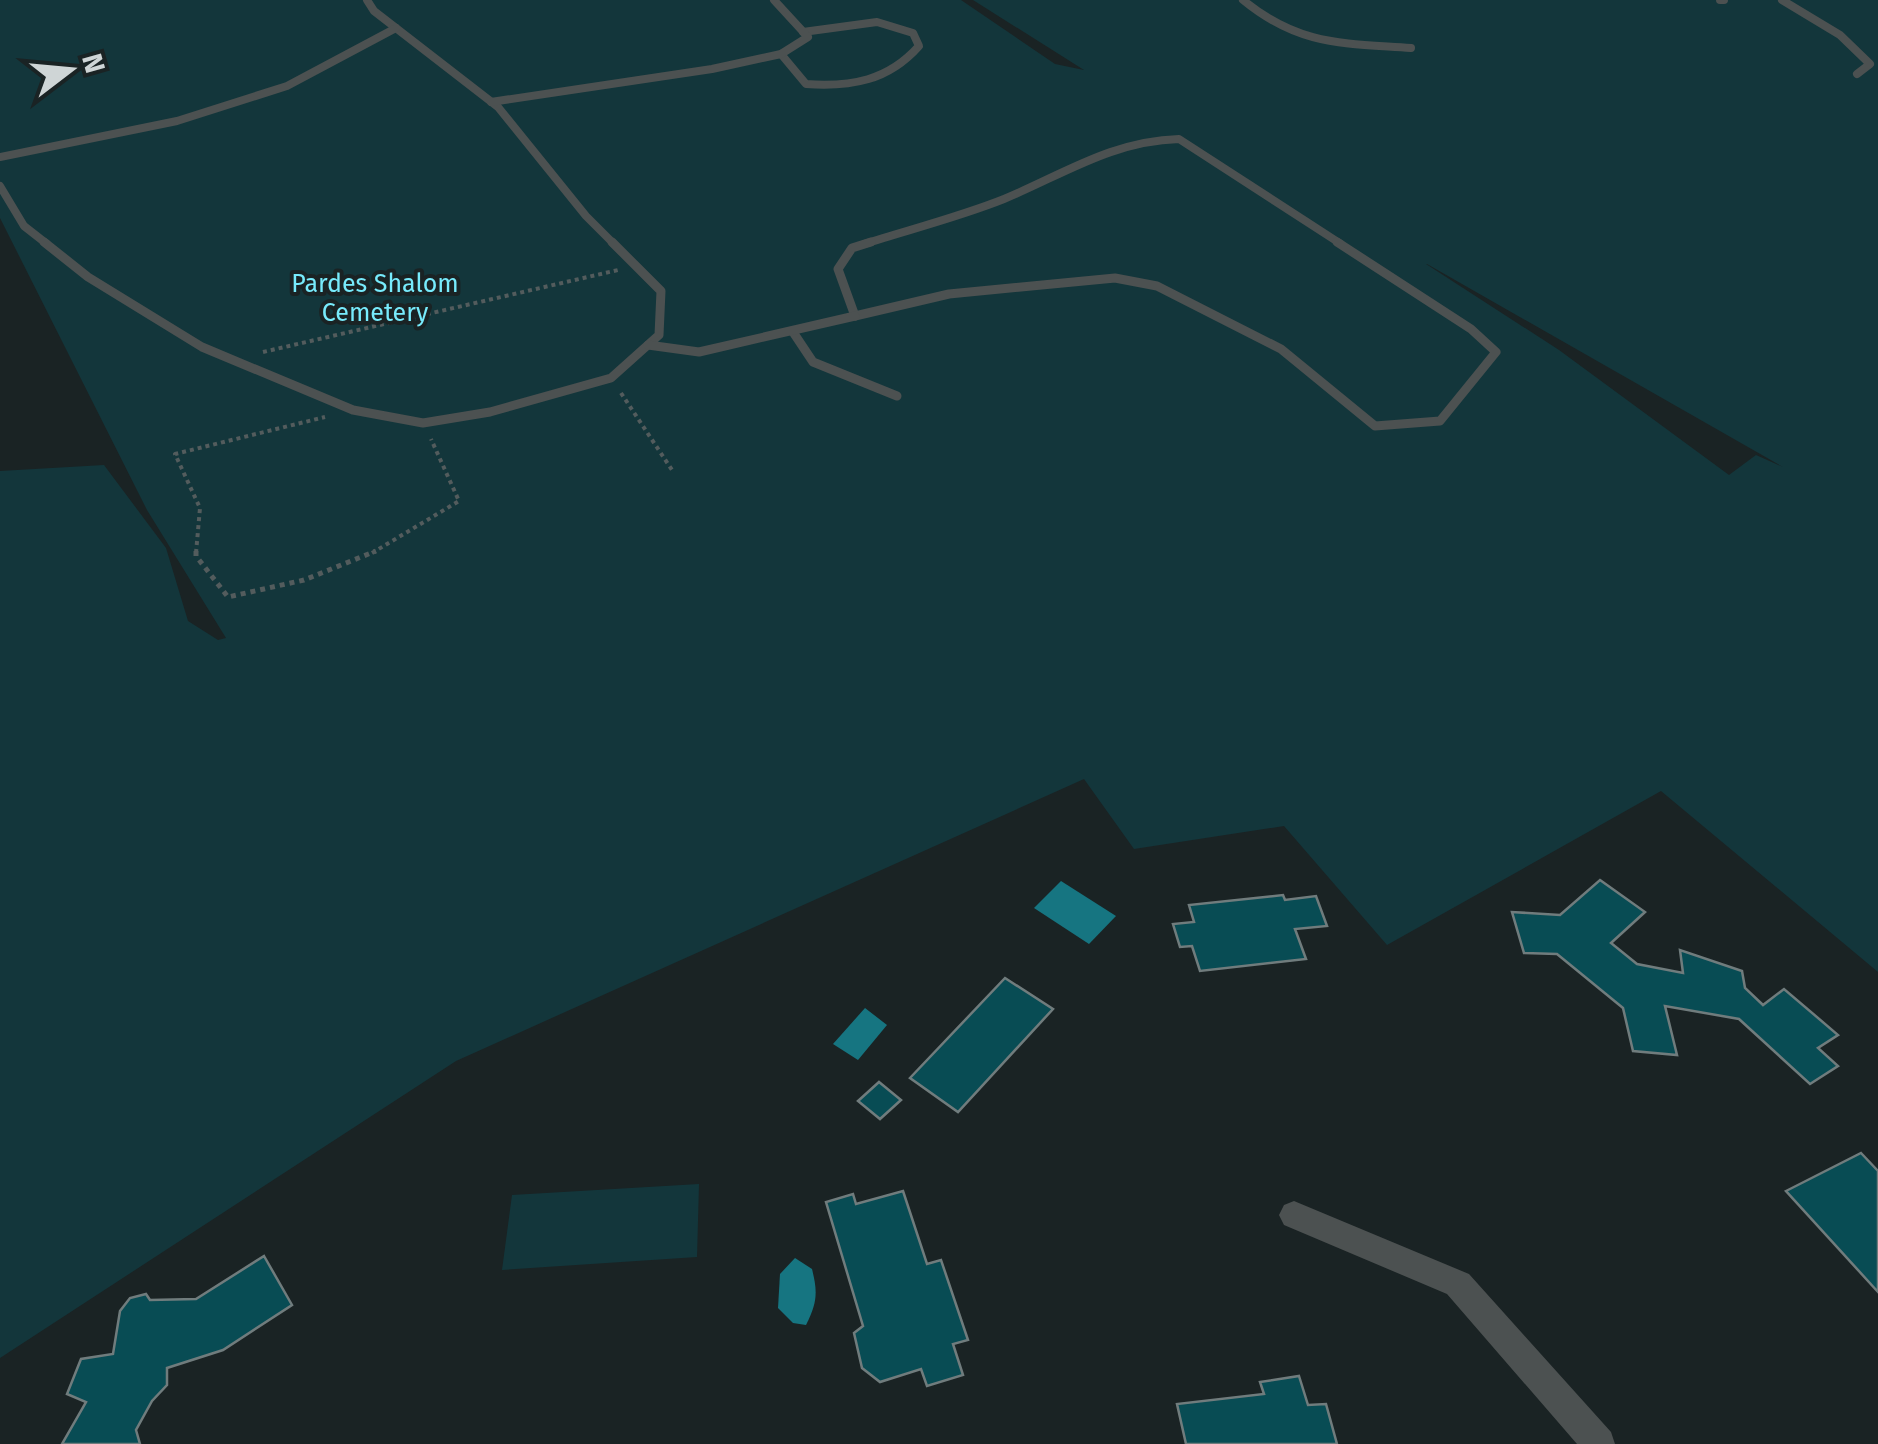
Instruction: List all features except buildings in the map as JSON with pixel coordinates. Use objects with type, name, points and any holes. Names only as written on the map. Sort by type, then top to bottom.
[{"type":"street","points":[[1294,1215],[1458,1284],[1599,1444]]},
{"type":"lane","points":[[0,186],[24,226],[88,278],[202,347],[353,410],[424,423],[490,412],[612,378],[659,335],[661,291],[586,216],[491,102],[374,11],[368,0]]},
{"type":"lane","points":[[491,102],[712,69],[780,54],[808,38],[774,0]]},
{"type":"lane","points":[[1243,0],[1287,33],[1314,41],[1411,48]]},
{"type":"lane","points":[[1782,0],[1856,48],[1870,64],[1856,74]]},
{"type":"lane","points":[[780,54],[806,84],[837,87],[872,80],[905,65],[919,46],[913,34],[878,22],[803,32]]},
{"type":"lane","points":[[0,157],[178,121],[287,86],[396,28]]},
{"type":"lane","points":[[648,345],[699,352],[793,332],[855,317],[949,294],[1114,278],[1158,286],[1281,349],[1375,426],[1440,421],[1496,352],[1471,329],[1178,139],[1149,138],[1092,153],[1007,197],[852,248],[838,269],[855,317]]},
{"type":"lane","points":[[793,332],[812,362],[897,396]]},
{"type":"path","points":[[232,360],[636,266]]},
{"type":"path","points":[[612,378],[672,470]]},
{"type":"path","points":[[353,410],[174,454],[200,508],[196,556],[228,596],[304,580],[362,560],[458,502],[424,423]]},
{"type":"green space","name":"Pardes Shalom Cemetery","points":[[0,0],[961,0],[1055,64],[1084,70],[973,0],[1878,0],[1878,972],[1661,791],[1387,945],[1284,826],[1134,849],[1084,779],[456,1061],[0,1358],[0,471],[104,465],[166,548],[188,621],[218,640],[226,638],[147,510],[0,218]],"holes":[[[1426,264],[1783,467],[1756,455],[1729,475],[1559,350]]]},
{"type":"green space","points":[[699,1184],[697,1257],[502,1270],[512,1195]]},
{"type":"water","points":[[1061,881],[1116,916],[1089,944],[1034,908]]},
{"type":"water","points":[[865,1008],[887,1025],[858,1060],[833,1044]]},
{"type":"water","points":[[795,1258],[812,1269],[815,1285],[814,1304],[806,1325],[793,1323],[778,1308],[780,1274]]}]
